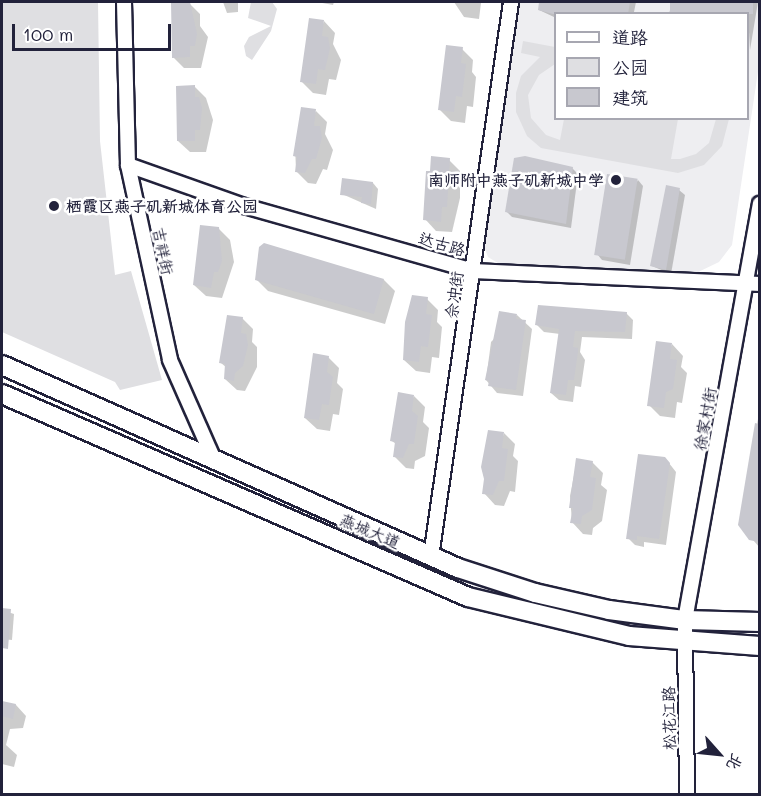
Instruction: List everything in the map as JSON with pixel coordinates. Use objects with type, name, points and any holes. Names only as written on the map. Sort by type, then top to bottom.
[{"type":"main road","name":"燕城大道","points":[[2,365],[215,462],[431,556],[535,593],[609,610],[685,620],[759,622]]},
{"type":"main road","name":"燕城大道","points":[[2,394],[468,597],[618,634],[759,646]]},
{"type":"street","name":"吉祥街","points":[[124,2],[128,165],[170,360],[215,462]]},
{"type":"street","name":"佘冲街","points":[[431,556],[474,271],[511,2]]},
{"type":"street","name":"达古路","points":[[128,165],[244,206],[474,271],[753,285]]},
{"type":"street","name":"徐家村街","points":[[684,641],[685,620],[753,285],[759,204]]},
{"type":"street","name":"松花江路","points":[[684,641],[687,795]]},
{"type":"shaded area","name":"南师附中燕子矶新城中学","points":[[517,2],[759,2],[759,65],[732,245],[719,262],[692,275],[501,265],[488,257],[482,241]]},
{"type":"green space","name":"栖霞区燕子矶新城体育公园","points":[[2,2],[98,2],[100,141],[115,275],[131,271],[162,380],[120,390],[115,382],[2,332]]},
{"type":"green space","points":[[251,2],[272,2],[277,9],[271,31],[252,60],[246,56],[244,46],[249,37],[271,26],[248,18]]},
{"type":"green space","points":[[523,41],[554,47],[554,65],[539,75],[528,95],[531,118],[546,135],[560,140],[564,120],[678,120],[671,159],[680,159],[696,154],[709,143],[716,120],[729,120],[722,146],[704,165],[678,173],[541,148],[527,136],[516,112],[516,93],[521,76],[540,57],[521,53]]},
{"type":"building","points":[[171,2],[190,2],[197,34],[195,46],[190,46],[190,57],[172,58]]},
{"type":"building","points":[[539,2],[630,2],[628,12],[554,12],[553,14],[538,10]]},
{"type":"building","points":[[670,2],[753,2],[753,14],[749,12],[670,12]]},
{"type":"building","points":[[309,18],[324,20],[322,36],[328,37],[330,48],[325,70],[318,69],[316,84],[300,82]]},
{"type":"building","points":[[446,45],[463,47],[461,63],[466,64],[462,97],[456,96],[454,112],[438,110]]},
{"type":"building","points":[[195,85],[195,97],[199,97],[202,108],[200,130],[195,130],[195,141],[177,141],[176,86]]},
{"type":"building","points":[[301,107],[316,109],[314,126],[320,126],[322,138],[316,159],[312,159],[305,173],[295,172],[297,157],[293,156]]},
{"type":"building","points":[[431,156],[450,158],[447,207],[442,207],[441,222],[423,220],[426,171],[430,171]]},
{"type":"building","points":[[525,156],[573,167],[566,224],[505,212],[514,158]]},
{"type":"building","points":[[607,174],[638,179],[625,260],[594,255]]},
{"type":"building","points":[[342,178],[373,182],[371,204],[361,203],[362,197],[340,195]]},
{"type":"building","points":[[666,185],[680,188],[666,270],[650,266]]},
{"type":"building","points":[[200,225],[219,227],[222,261],[218,272],[214,272],[211,288],[193,285]]},
{"type":"building","points":[[264,243],[384,279],[374,314],[255,280],[259,247]]},
{"type":"building","points":[[412,295],[428,297],[426,314],[432,315],[428,347],[421,346],[419,362],[403,360],[405,322]]},
{"type":"building","points":[[538,305],[627,312],[625,332],[575,331],[573,347],[578,348],[578,352],[574,380],[568,380],[566,395],[550,393],[559,329],[535,325]]},
{"type":"building","points":[[499,311],[517,314],[516,319],[526,320],[516,390],[488,386],[489,381],[485,380]]},
{"type":"building","points":[[227,315],[243,317],[241,333],[246,334],[248,345],[243,366],[235,373],[234,381],[224,379],[225,364],[219,363]]},
{"type":"building","points":[[656,341],[672,343],[670,359],[677,360],[673,389],[666,392],[664,408],[647,406]]},
{"type":"building","points":[[313,353],[329,356],[327,372],[333,377],[329,405],[322,404],[319,420],[304,418]]},
{"type":"building","points":[[398,392],[414,395],[412,411],[418,416],[414,444],[409,444],[403,458],[393,457],[395,442],[390,441]]},
{"type":"building","points":[[755,423],[759,424],[759,542],[749,540],[738,525]]},
{"type":"building","points":[[488,430],[504,432],[502,448],[508,449],[504,481],[499,481],[493,495],[482,494],[484,479],[481,467]]},
{"type":"building","points":[[638,454],[665,457],[670,463],[659,539],[637,536],[637,540],[626,539]]},
{"type":"building","points":[[576,458],[593,461],[590,477],[596,478],[592,510],[582,516],[581,524],[570,523],[573,508],[569,508]]},
{"type":"building","points":[[2,608],[11,609],[8,649],[2,648]]},
{"type":"building","points":[[2,701],[16,704],[13,719],[2,716]]},
{"type":"place","name":"南师附中燕子矶新城中学","points":[[616,180]]},
{"type":"place","name":"栖霞区燕子矶新城体育公园","points":[[54,206]]}]
